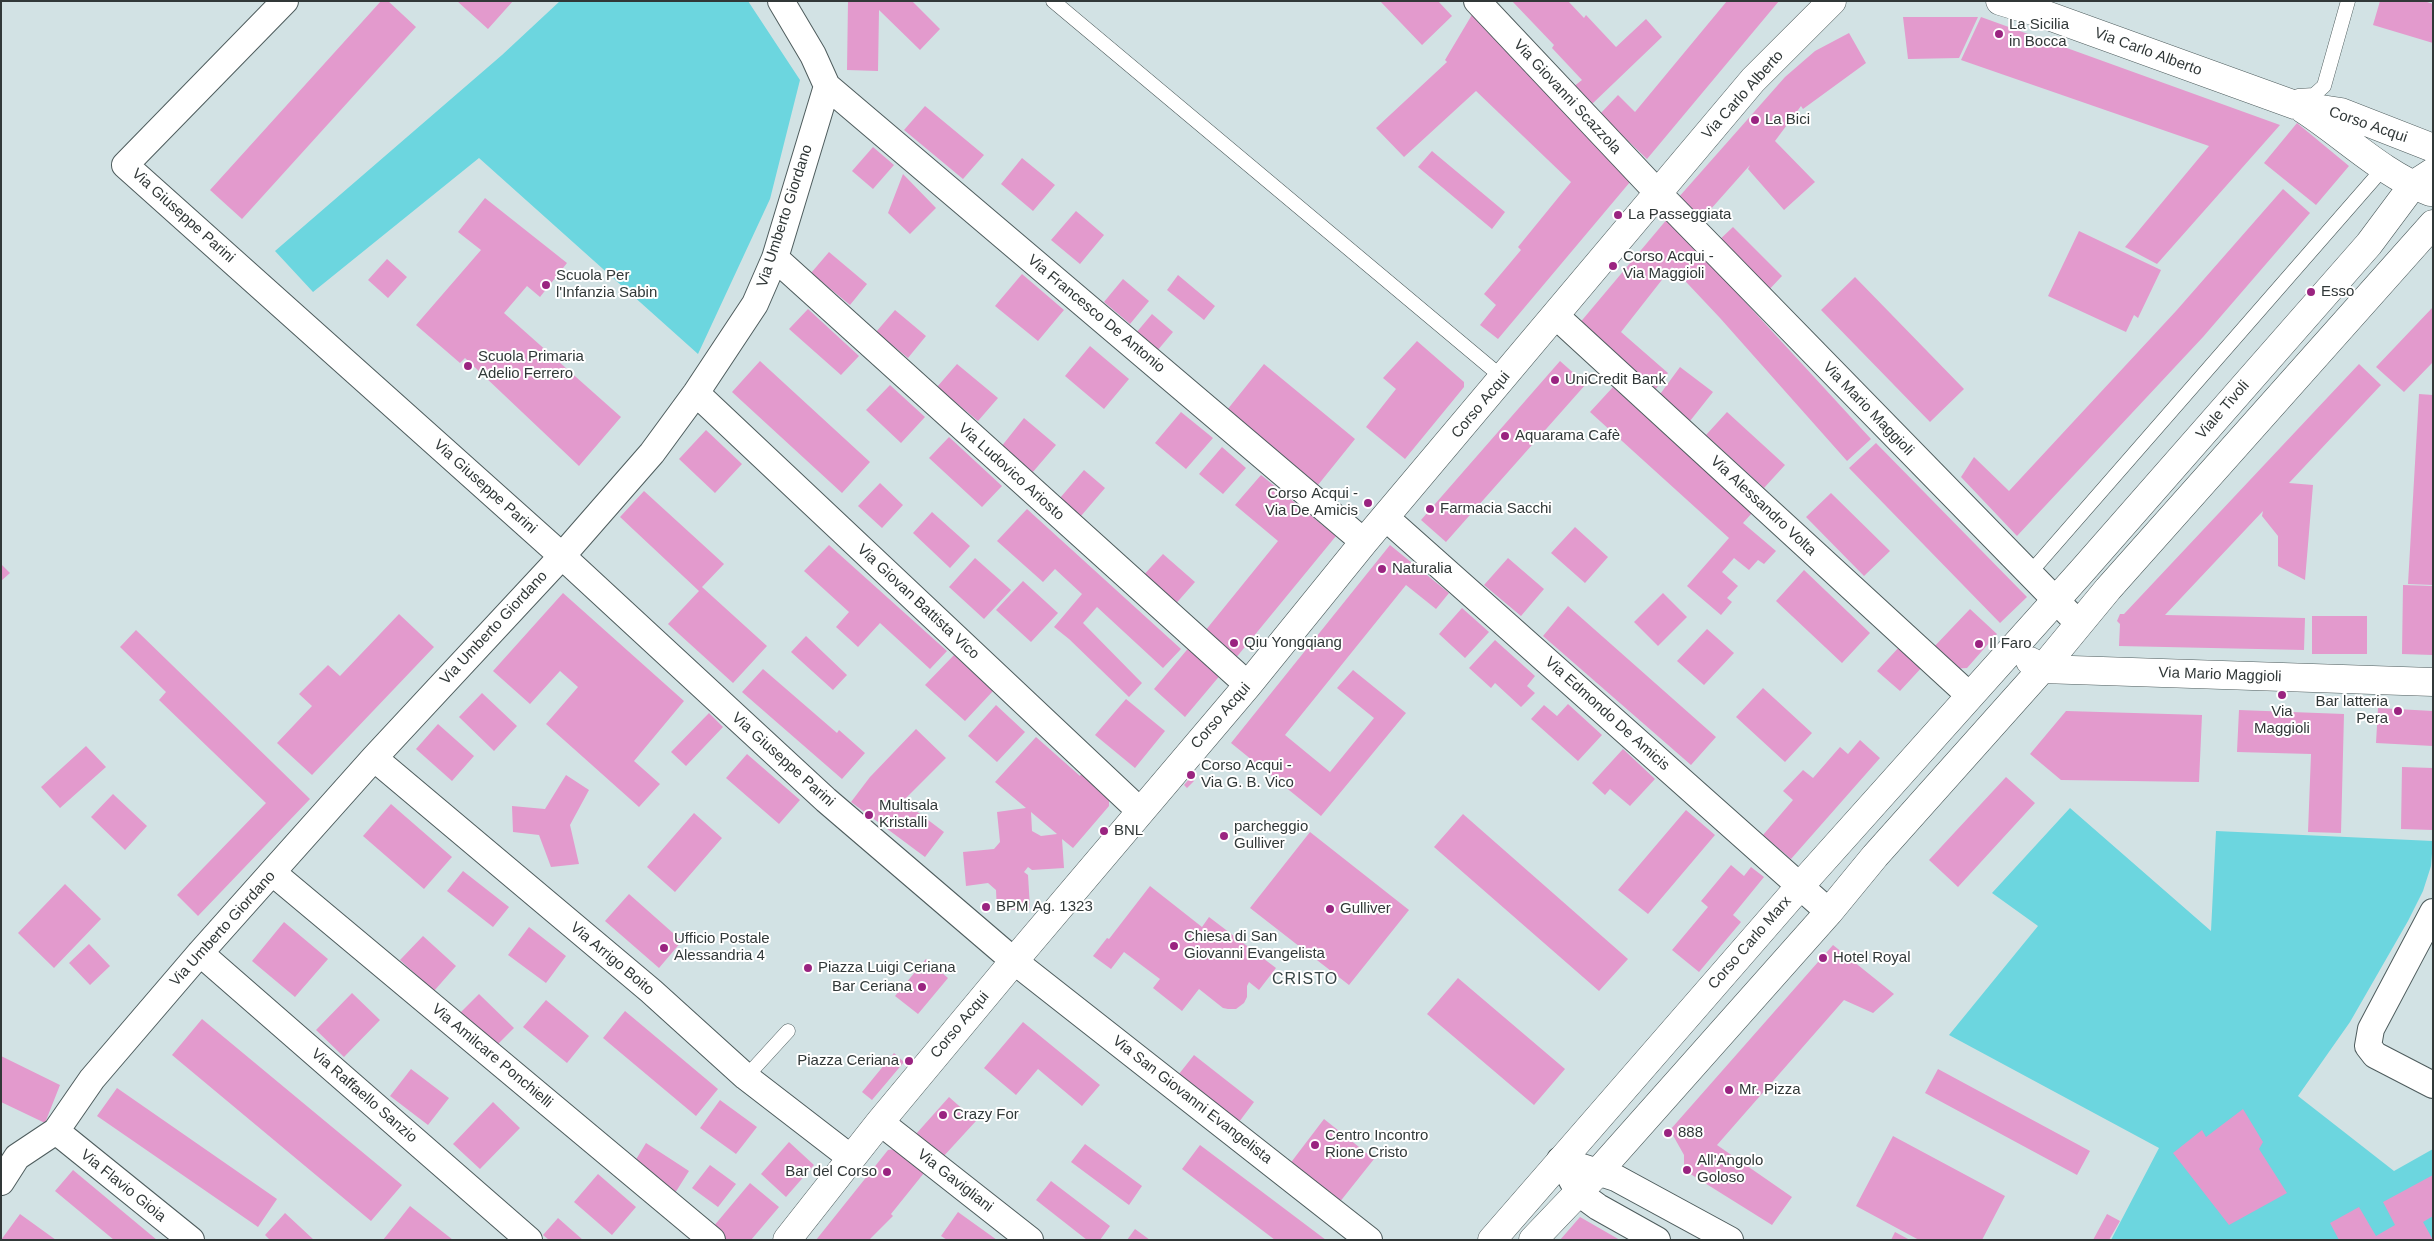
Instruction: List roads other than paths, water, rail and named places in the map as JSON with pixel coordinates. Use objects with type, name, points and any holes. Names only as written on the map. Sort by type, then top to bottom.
[{"type":"street","name":"Via Giuseppe Parini","points":[[285,1],[125,164],[562,556],[826,800],[1014,960]]},
{"type":"street","points":[[781,1],[812,55],[827,86]]},
{"type":"street","name":"Via Giovanni Scazzola","points":[[1477,1],[1658,193]]},
{"type":"street","name":"Via Carlo Alberto","points":[[1658,193],[1753,80],[1832,1]]},
{"type":"street","name":"Via Carlo Alberto","points":[[2000,1],[2046,15],[2295,105]]},
{"type":"street","name":"Via Umberto Giordano","points":[[1,1182],[17,1158],[56,1131],[92,1079],[200,953],[374,758],[562,556],[652,453],[696,393],[755,304],[775,258],[827,86]]},
{"type":"street","name":"Via Francesco De Antonio","points":[[827,86],[1364,542]]},
{"type":"street","name":"Corso Acqui","points":[[2295,105],[2341,112],[2433,148]]},
{"type":"street","name":"Corso Acqui","points":[[2295,105],[2363,151],[2390,172],[2426,183]]},
{"type":"street","name":"Corso Acqui","points":[[2363,151],[2380,172],[2388,186],[2388,199],[2383,219],[2368,244]]},
{"type":"street","name":"Viale Tivoli","points":[[2013,648],[2368,244],[2426,183]]},
{"type":"street","name":"Corso Acqui","points":[[787,1240],[880,1122],[1014,960],[1248,685],[1364,542],[1658,193]]},
{"type":"street","name":"Via Mario Maggioli","points":[[1658,193],[2078,624]]},
{"type":"street","points":[[1532,1240],[1579,1193],[1829,912],[1875,856],[2042,669],[2078,624],[2433,224]]},
{"type":"street","name":"Via Ludovico Ariosto","points":[[775,258],[1248,685]]},
{"type":"street","name":"Via Alessandro Volta","points":[[1556,316],[1970,696]]},
{"type":"street","name":"Via Giovan Battista Vico","points":[[696,393],[1140,811]]},
{"type":"street","name":"Via Edmondo De Amicis","points":[[1385,517],[1829,912]]},
{"type":"street","points":[[2013,648],[2042,669]]},
{"type":"street","name":"Corso Carlo Marx","points":[[1492,1240],[1800,886],[2013,648]]},
{"type":"street","name":"Via Mario Maggioli","points":[[2042,669],[2433,682]]},
{"type":"street","name":"Via Arrigo Boito","points":[[374,758],[651,991],[746,1077],[851,1158]]},
{"type":"street","name":"Via Amilcare Ponchielli","points":[[273,873],[712,1240]]},
{"type":"street","points":[[2433,912],[2371,1029],[2368,1046],[2375,1055],[2433,1085]]},
{"type":"street","name":"Via Raffaello Sanzio","points":[[200,953],[529,1240]]},
{"type":"street","name":"Via San Giovanni Evangelista","points":[[1014,960],[1369,1240]]},
{"type":"street","name":"Via Gavigliani","points":[[880,1122],[1030,1240]]},
{"type":"street","name":"Via Flavio Gioia","points":[[56,1131],[191,1240]]},
{"type":"street","points":[[1560,1160],[1616,1178],[1730,1240]]},
{"type":"street","points":[[1560,1160],[1579,1193],[1598,1207],[1657,1240]]},
{"type":"lane","points":[[1053,1],[1503,378]]},
{"type":"lane","points":[[2255,90],[2302,96],[2318,94],[2324,86],[2348,1]]},
{"type":"lane","points":[[2029,574],[2380,172]]},
{"type":"lane","points":[[746,1077],[788,1031]]},
{"type":"place","name":"La Sicilia in Bocca","points":[[1999,34]]},
{"type":"place","name":"La Bici","points":[[1755,120]]},
{"type":"place","name":"La Passeggiata","points":[[1618,215]]},
{"type":"place","name":"Corso Acqui - Via Maggioli","points":[[1613,266]]},
{"type":"place","name":"Scuola Per l'Infanzia Sabin","points":[[546,285]]},
{"type":"place","name":"Esso","points":[[2311,292]]},
{"type":"place","name":"Scuola Primaria Adelio Ferrero","points":[[468,366]]},
{"type":"place","name":"UniCredit Bank","points":[[1555,380]]},
{"type":"place","name":"Aquarama Cafè","points":[[1505,436]]},
{"type":"place","name":"Corso Acqui - Via De Amicis","points":[[1368,503]]},
{"type":"place","name":"Farmacia Sacchi","points":[[1430,509]]},
{"type":"place","name":"Naturalia","points":[[1382,569]]},
{"type":"place","name":"Qiu Yongqiang","points":[[1234,643]]},
{"type":"place","name":"Il Faro","points":[[1979,644]]},
{"type":"place","name":"Via Maggioli","points":[[2282,695]]},
{"type":"place","name":"Bar latteria Pera","points":[[2398,711]]},
{"type":"place","name":"Corso Acqui - Via G. B. Vico","points":[[1191,775]]},
{"type":"place","name":"Multisala Kristalli","points":[[869,815]]},
{"type":"place","name":"BNL","points":[[1104,831]]},
{"type":"place","name":"parcheggio Gulliver","points":[[1224,836]]},
{"type":"place","name":"BPM Ag. 1323","points":[[986,907]]},
{"type":"place","name":"Gulliver","points":[[1330,909]]},
{"type":"place","name":"Chiesa di San Giovanni Evangelista","points":[[1174,946]]},
{"type":"place","name":"Ufficio Postale Alessandria 4","points":[[664,948]]},
{"type":"place","name":"Hotel Royal","points":[[1823,958]]},
{"type":"place","name":"Piazza Luigi Ceriana","points":[[808,968]]},
{"type":"place","name":"Bar Ceriana","points":[[922,987]]},
{"type":"place","name":"Piazza Ceriana","points":[[909,1061]]},
{"type":"place","name":"Mr. Pizza","points":[[1729,1090]]},
{"type":"place","name":"Crazy For","points":[[943,1115]]},
{"type":"place","name":"888","points":[[1668,1133]]},
{"type":"place","name":"Centro Incontro Rione Cristo","points":[[1315,1145]]},
{"type":"place","name":"All'Angolo Goloso","points":[[1687,1170]]},
{"type":"place","name":"Bar del Corso","points":[[887,1172]]},
{"type":"district","name":"CRISTO","points":[[1305,980]]}]
